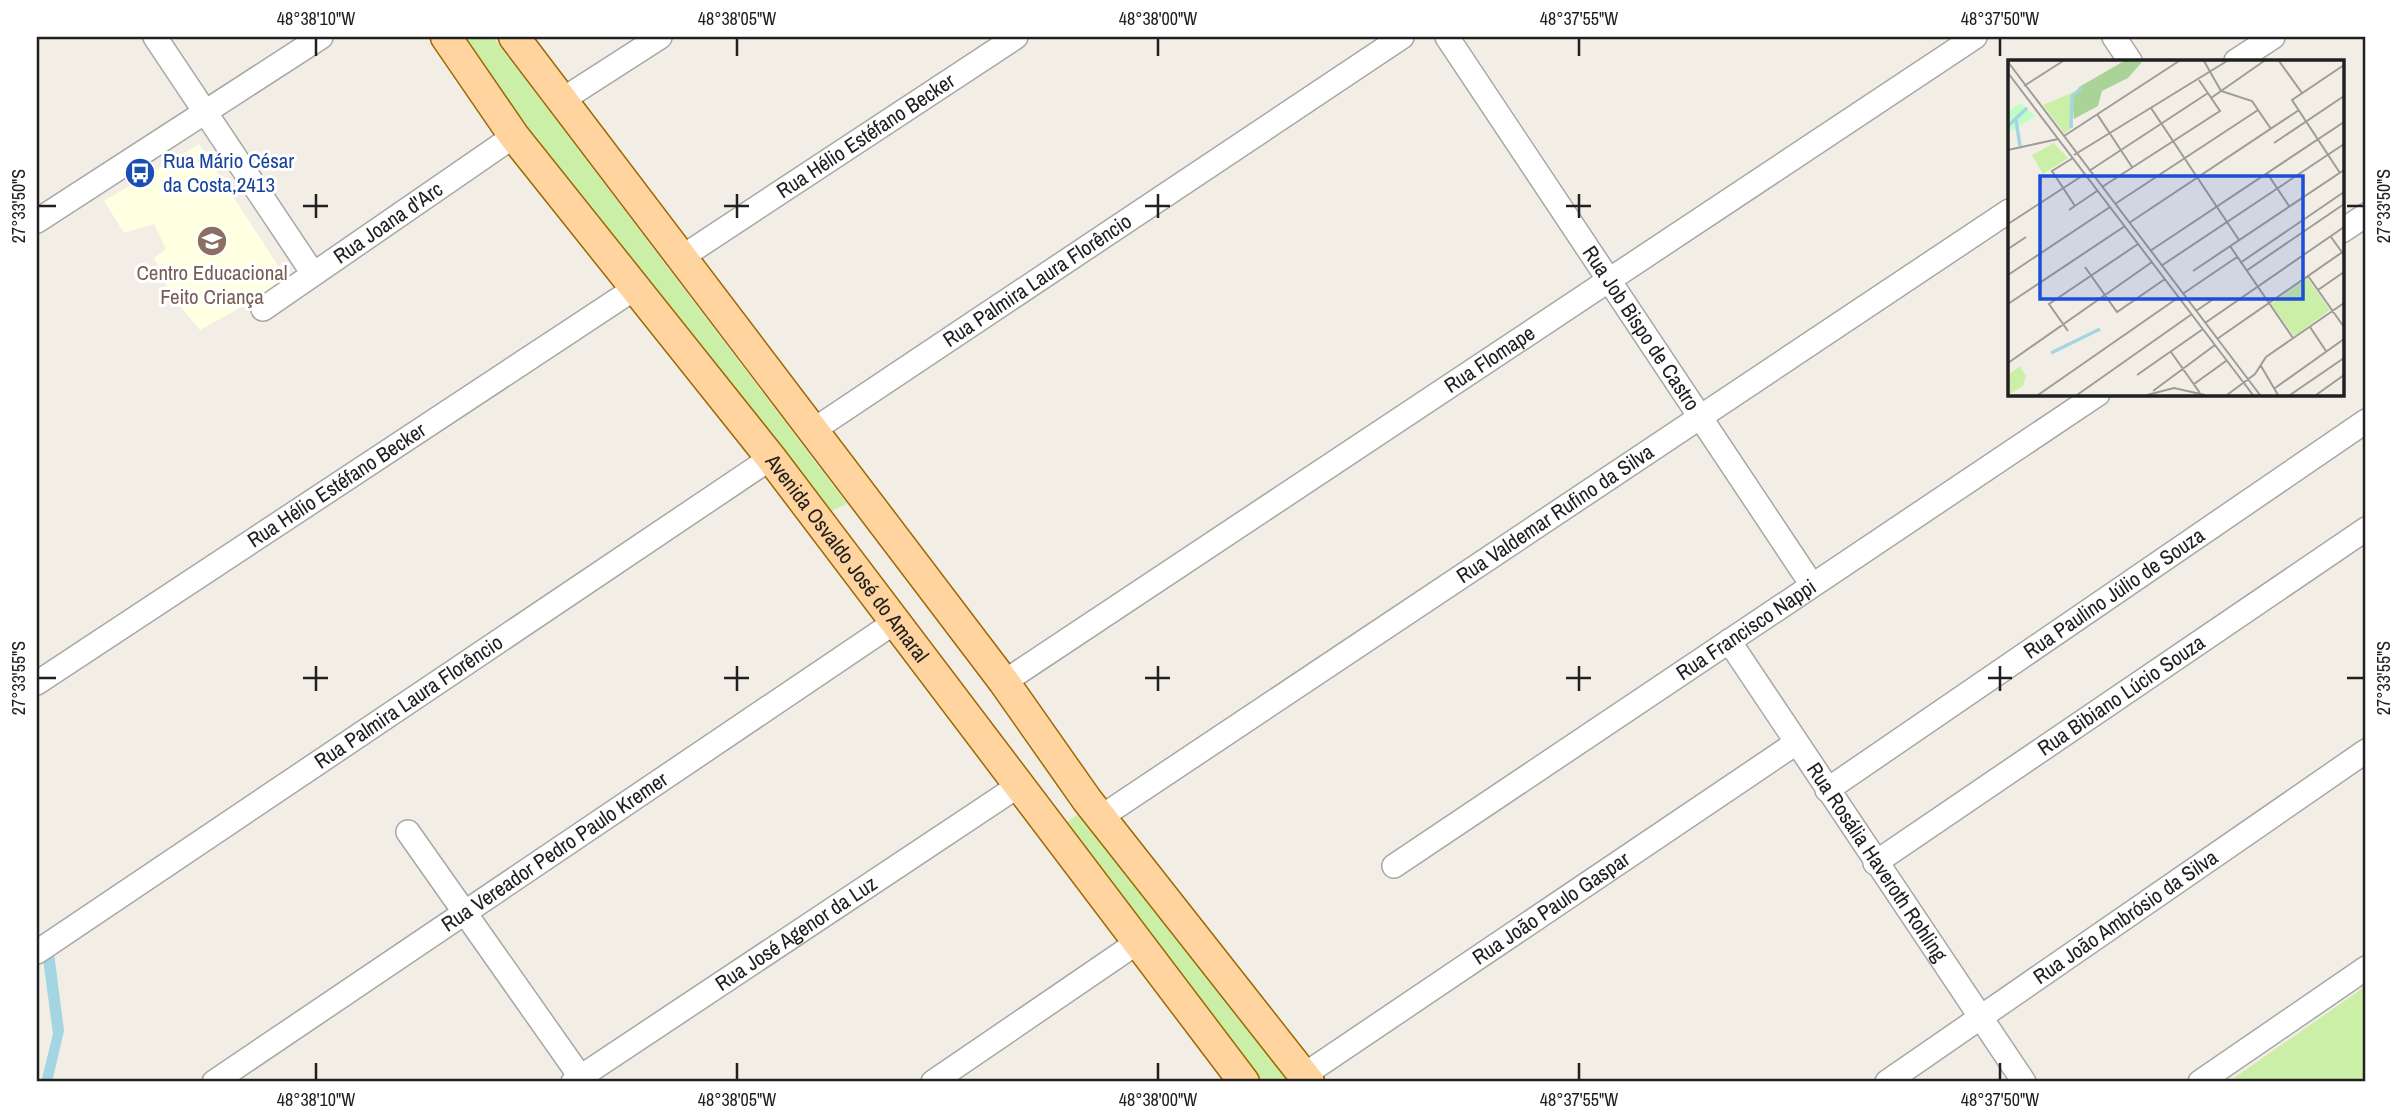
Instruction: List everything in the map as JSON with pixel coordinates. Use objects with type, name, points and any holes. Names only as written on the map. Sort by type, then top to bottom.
[{"type":"main road","name":"Avenida Osvaldo José do Amaral","points":[[446,37],[514,136],[771,458],[1244,1082]]},
{"type":"main road","points":[[514,37],[1004,682],[1101,817],[1306,1079]]},
{"type":"main road","points":[[839,548],[842,539],[856,526],[866,523],[885,526]]},
{"type":"street","points":[[155,37],[312,272]]},
{"type":"street","points":[[37,220],[321,37]]},
{"type":"street","points":[[562,100],[660,37]]},
{"type":"street","name":"Rua Hélio Estéfano Becker","points":[[682,257],[1016,37]]},
{"type":"street","name":"Rua Palmira Laura Florêncio","points":[[812,430],[1402,37]]},
{"type":"street","name":"Rua Job Bispo de Castro","points":[[1447,37],[1812,585]]},
{"type":"street","name":"Rua Flomape","points":[[1004,682],[1975,37]]},
{"type":"street","points":[[2114,37],[2129,60]]},
{"type":"street","points":[[2238,60],[2273,37]]},
{"type":"street","name":"Rua Joana d'Arc","points":[[263,309],[312,272],[514,136]]},
{"type":"street","name":"Rua Valdemar Rufino da Silva","points":[[1101,817],[2008,212]]},
{"type":"street","points":[[2344,230],[2366,215]]},
{"type":"street","name":"Rua Hélio Estéfano Becker","points":[[37,683],[637,287]]},
{"type":"street","name":"Rua Francisco Nappi","points":[[1394,866],[2095,396]]},
{"type":"street","name":"Rua Paulino Júlio de Souza","points":[[1827,790],[2366,421]]},
{"type":"street","name":"Rua Palmira Laura Florêncio","points":[[42,949],[771,458]]},
{"type":"street","name":"Rua Bibiano Lúcio Souza","points":[[1875,863],[2366,530]]},
{"type":"street","name":"Rua Vereador Pedro Paulo Kremer","points":[[214,1082],[895,622]]},
{"type":"street","name":"Rua Rosália Haveroth Rohling","points":[[1729,641],[1875,863],[2025,1082]]},
{"type":"street","name":"Rua João Paulo Gaspar","points":[[1306,1079],[1796,744]]},
{"type":"street","name":"Rua João Ambrósio da Silva","points":[[1887,1082],[2366,751]]},
{"type":"street","name":"Rua José Agenor da Luz","points":[[579,1081],[1018,786]]},
{"type":"street","points":[[408,832],[579,1081]]},
{"type":"street","points":[[933,1082],[1138,942]]},
{"type":"street","points":[[2200,1082],[2366,968]]},
{"type":"shaded area","name":"Centro Educacional Feito Criança","points":[[199,144],[288,281],[200,330],[171,295],[154,258],[166,249],[154,224],[124,233],[104,201]]},
{"type":"green space","points":[[458,37],[493,37],[847,504],[822,515]]},
{"type":"green space","points":[[1082,812],[1291,1082],[1256,1082],[1061,826]]},
{"type":"green space","points":[[2366,986],[2366,1082],[2228,1082]]},
{"type":"water","points":[[54,953],[64,1031],[52,1082],[41,1082],[53,1034],[43,959]]},
{"type":"place","name":"Rua Mário César da Costa,2413","points":[[140,173]]},
{"type":"place","name":"Centro Educacional Feito Criança","points":[[212,241]]}]
